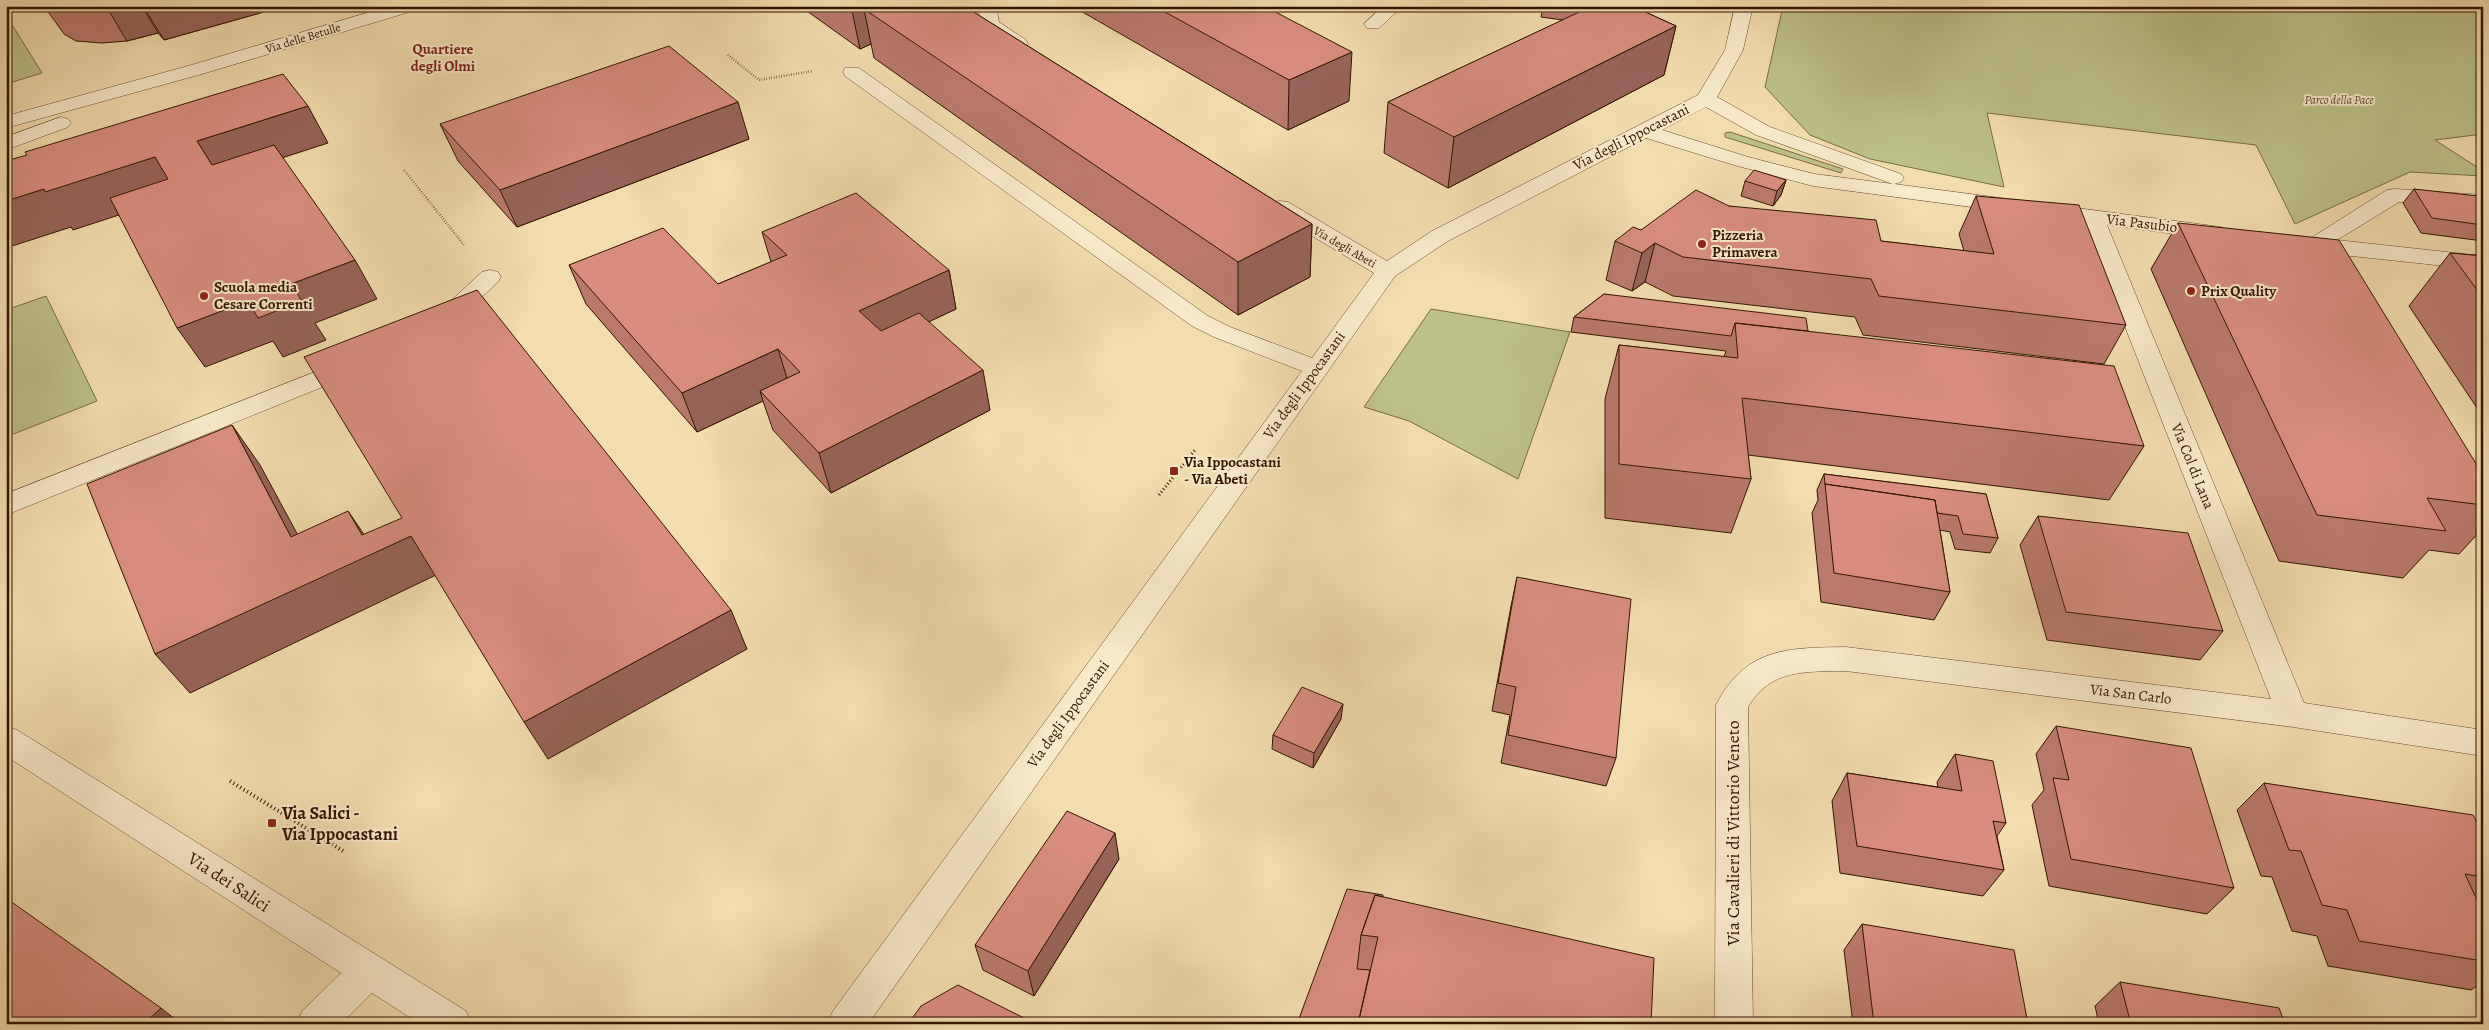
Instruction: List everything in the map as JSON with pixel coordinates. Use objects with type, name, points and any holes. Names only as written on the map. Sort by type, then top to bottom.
[{"type":"street","name":"Via delle Betulle","points":[[6,122],[195,70],[410,6]]},
{"type":"street","points":[[988,6],[987,16],[991,25],[1035,54]]},
{"type":"street","points":[[1373,24],[1394,6]]},
{"type":"street","name":"Via degli Ippocastani","points":[[846,1024],[1387,271],[1440,236],[1642,130],[1706,99],[1734,50],[1744,6]]},
{"type":"street","name":"Via delle Betulle","points":[[6,144],[195,70]]},
{"type":"street","points":[[852,72],[1200,321],[1222,332],[1316,368]]},
{"type":"street","points":[[1706,99],[1763,131],[1950,196]]},
{"type":"street","points":[[1642,130],[1741,161],[1813,180],[1950,196]]},
{"type":"street","points":[[2314,245],[2395,195],[2483,201]]},
{"type":"street","name":"Via Pasubio","points":[[1950,196],[2093,217],[2230,234]]},
{"type":"street","name":"Via degli Abeti","points":[[1264,197],[1387,271]]},
{"type":"street","name":"Via Col di Lana","points":[[2093,217],[2293,714]]},
{"type":"street","points":[[2288,242],[2483,264]]},
{"type":"street","points":[[433,326],[465,302],[490,277]]},
{"type":"street","points":[[6,505],[373,357]]},
{"type":"street","name":"Via San Carlo","points":[[1778,666],[1803,661],[1846,660],[2293,714],[2483,743]]},
{"type":"street","name":"Via Cavalieri di Vittorio Veneto","points":[[1734,1024],[1732,705],[1750,680],[1778,666]]},
{"type":"street","name":"Via dei Salici","points":[[6,739],[454,1024]]},
{"type":"street","points":[[315,1024],[368,971]]},
{"type":"path","points":[[404,170],[490,277]]},
{"type":"path","points":[[1159,495],[1195,450]]},
{"type":"path","points":[[230,781],[343,852]]},
{"type":"green space","name":"Parco della Pace","points":[[1783,6],[2483,6],[2483,134],[2435,140],[2483,171],[2483,176],[2410,172],[2295,224],[2256,145],[1987,113],[2004,187],[1870,159],[1810,135],[1765,87]]},
{"type":"green space","points":[[6,15],[42,73],[6,84]]},
{"type":"green space","points":[[1730,132],[1843,169],[1841,173],[1725,137],[1725,133]]},
{"type":"green space","points":[[46,296],[97,401],[6,437],[6,310]]},
{"type":"green space","points":[[1431,309],[1570,332],[1518,479],[1409,421],[1364,407]]},
{"type":"building","points":[[872,6],[964,6],[1312,224],[1238,262],[864,9]]},
{"type":"building","points":[[1154,6],[1264,6],[1352,52],[1289,80]]},
{"type":"building","points":[[1592,6],[1632,6],[1676,26],[1454,137],[1388,102]]},
{"type":"building","points":[[669,46],[738,102],[500,190],[440,124]]},
{"type":"building","points":[[283,74],[308,106],[197,141],[212,165],[274,145],[355,260],[291,284],[302,301],[258,318],[248,301],[177,328],[110,198],[168,179],[155,157],[45,192],[44,189],[6,201],[6,161],[27,155],[25,152]]},
{"type":"building","points":[[1754,170],[1786,180],[1777,191],[1745,181]]},
{"type":"building","points":[[2414,189],[2478,196],[2483,203],[2483,225],[2432,218]]},
{"type":"building","points":[[1696,190],[1729,206],[1876,220],[1881,241],[1994,254],[1976,196],[2079,205],[2126,325],[1879,296],[1871,279],[1683,257],[1655,243],[1642,253],[1615,241],[1633,227],[1641,230]]},
{"type":"building","points":[[856,193],[949,270],[859,311],[881,331],[919,313],[983,370],[819,453],[760,391],[800,372],[778,349],[682,393],[569,265],[663,228],[718,284],[787,255],[762,232]]},
{"type":"building","points":[[2178,223],[2339,240],[2483,475],[2483,505],[2427,498],[2446,531],[2317,515]]},
{"type":"building","points":[[2450,253],[2483,256],[2483,298]]},
{"type":"building","points":[[477,290],[731,610],[524,722],[411,536],[155,654],[87,484],[232,425],[291,537],[348,511],[362,535],[402,518],[304,357]]},
{"type":"building","points":[[1604,294],[1806,318],[1808,331],[1735,323],[1731,336],[1574,317]]},
{"type":"building","points":[[1735,323],[2114,366],[2144,446],[1742,398],[1751,479],[1619,464],[1619,345],[1738,358]]},
{"type":"building","points":[[1824,474],[1986,494],[1998,538],[1963,534],[1958,516],[1937,513],[1935,500],[1825,484]]},
{"type":"building","points":[[1825,484],[1935,500],[1950,592],[1834,573]]},
{"type":"building","points":[[2038,516],[2188,533],[2223,631],[2066,612]]},
{"type":"building","points":[[1517,577],[1631,599],[1616,758],[1508,735],[1516,687],[1498,683]]},
{"type":"building","points":[[1302,687],[1343,704],[1314,753],[1273,735]]},
{"type":"building","points":[[2056,726],[2191,748],[2234,888],[2071,859],[2053,778],[2069,780]]},
{"type":"building","points":[[1955,754],[1993,761],[2006,823],[1993,821],[2004,870],[1857,846],[1847,773],[1962,791]]},
{"type":"building","points":[[2264,783],[2473,815],[2483,834],[2483,877],[2465,874],[2483,913],[2483,961],[2359,941],[2347,910],[2322,905],[2301,851],[2289,850]]},
{"type":"building","points":[[1067,811],[1115,833],[1028,971],[975,945]]},
{"type":"building","points":[[1347,889],[1383,895],[1383,897],[1375,895],[1361,935],[1357,969],[1370,970],[1358,1024],[1297,1024]]},
{"type":"building","points":[[1375,895],[1654,958],[1651,1024],[1358,1024],[1378,937],[1361,935]]},
{"type":"building","points":[[6,898],[161,1008],[144,1024],[6,1024]]},
{"type":"building","points":[[1862,924],[2014,950],[2028,1024],[1874,1024]]},
{"type":"building","points":[[2120,982],[2279,1008],[2285,1024],[2131,1024]]},
{"type":"building","points":[[958,985],[1036,1024],[908,1024],[921,1006]]},
{"type":"place","name":"Pizzeria Primavera","points":[[1702,244]]},
{"type":"place","name":"Prix Quality","points":[[2191,291]]},
{"type":"place","name":"Scuola media Cesare Correnti","points":[[204,296]]},
{"type":"place","name":"Via Ippocastani - Via Abeti","points":[[1174,471]]},
{"type":"place","name":"Via Salici - Via Ippocastani","points":[[272,823]]},
{"type":"district","name":"Quartiere degli Olmi","points":[[443,58]]}]
